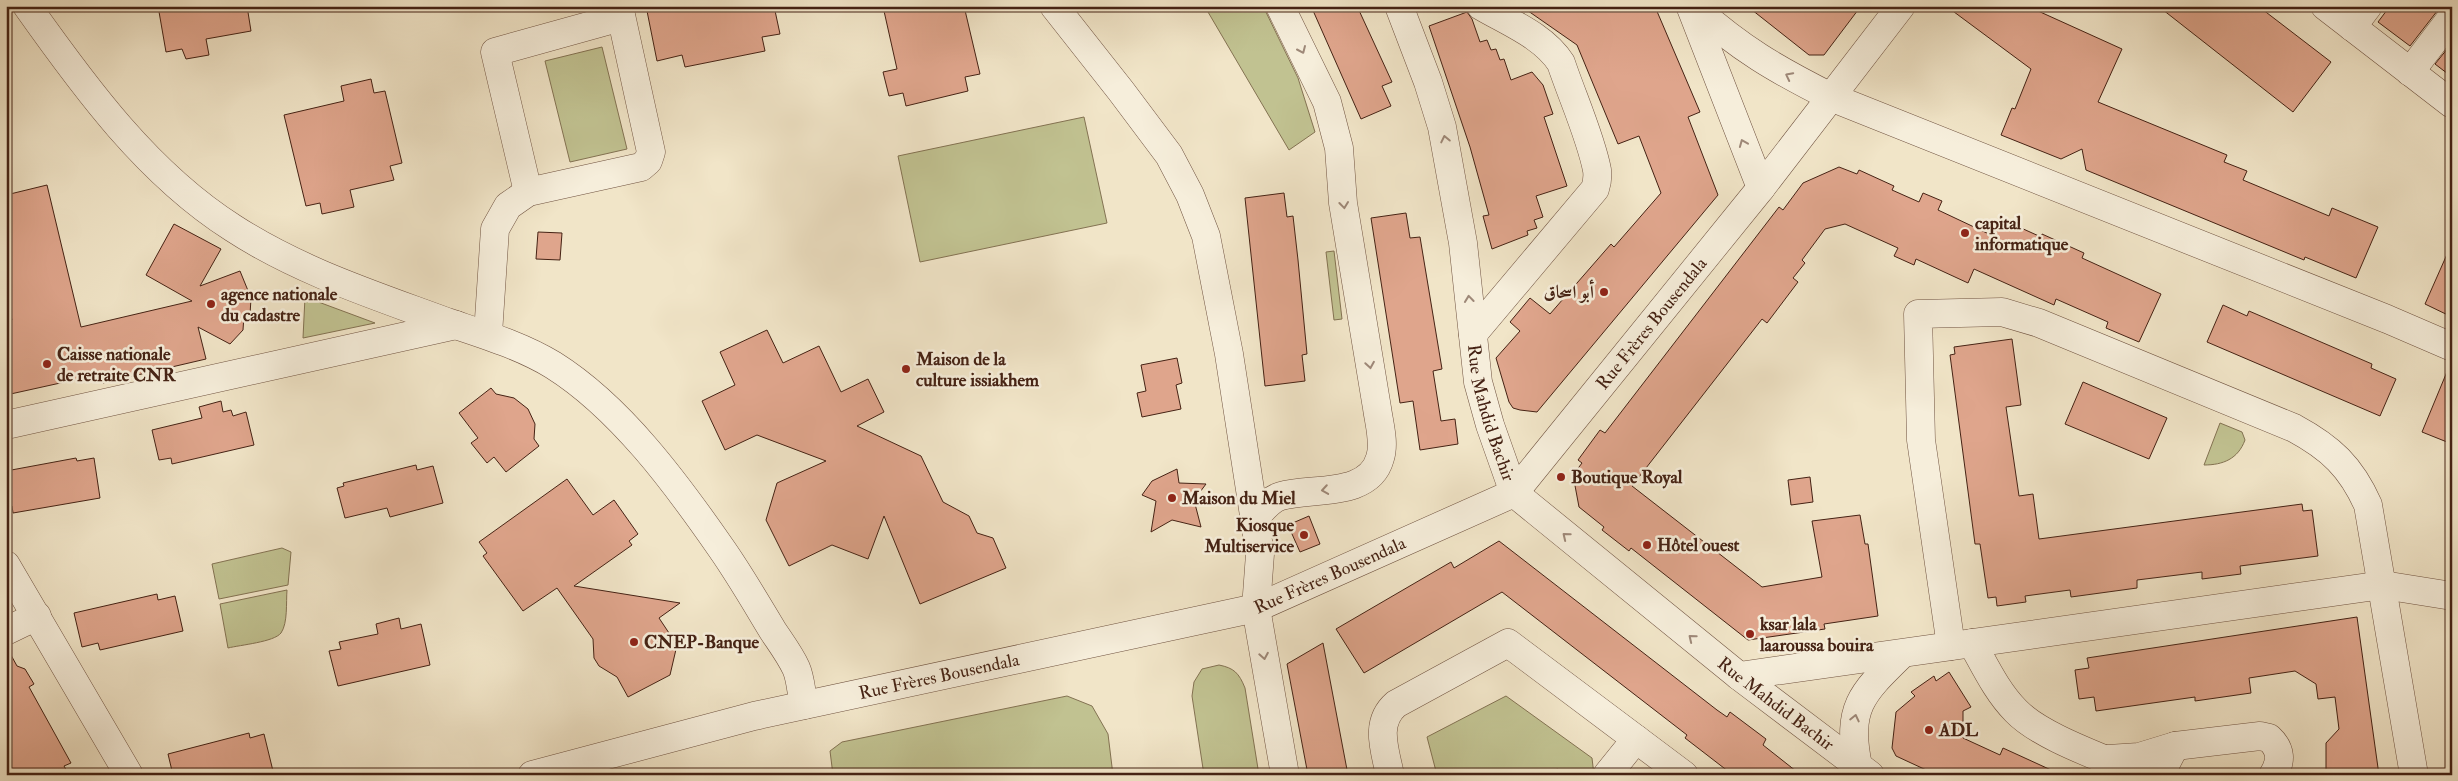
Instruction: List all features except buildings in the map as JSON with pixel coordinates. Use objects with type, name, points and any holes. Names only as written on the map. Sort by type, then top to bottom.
[{"type":"street","points":[[28,6],[93,94],[145,155],[195,200],[232,228],[270,250],[331,279],[456,325],[488,334],[552,364],[595,397],[641,444],[701,519],[741,577],[797,670],[804,705]]},
{"type":"street","points":[[1054,6],[1122,90],[1164,148],[1190,195],[1206,236],[1229,354],[1260,554],[1256,608],[1285,775]]},
{"type":"street","points":[[1254,518],[1267,504],[1280,496],[1345,486],[1363,481],[1373,474],[1380,458],[1381,442],[1343,203],[1340,148],[1327,102],[1280,6]]},
{"type":"street","name":"Rue Mahdid Bachir","points":[[1399,6],[1428,82],[1442,127],[1463,242],[1478,382],[1490,426],[1514,493],[1739,676],[1864,770]]},
{"type":"street","points":[[1473,334],[1595,189],[1597,182],[1597,171],[1592,154],[1561,64],[1554,52],[1541,41],[1481,6]]},
{"type":"street","points":[[1691,6],[1747,51],[1777,70],[1833,98],[2350,304],[2452,347]]},
{"type":"street","points":[[1691,6],[1761,188]]},
{"type":"street","name":"Rue Frères Bousendala","points":[[532,775],[637,745],[804,705],[1256,608],[1514,493],[1833,98],[1901,6]]},
{"type":"street","points":[[2325,6],[2360,17],[2410,72],[2452,104]]},
{"type":"street","points":[[488,334],[495,230],[508,206],[528,192],[641,167],[648,161],[651,152],[620,12],[495,52],[528,192]]},
{"type":"street","points":[[2410,72],[2452,16]]},
{"type":"street","points":[[2142,775],[2042,730],[2016,712],[1961,645],[1921,440],[1918,314],[2002,312],[2039,323],[2294,428],[2320,442],[2341,461],[2358,482],[2368,505],[2414,775]]},
{"type":"street","points":[[6,426],[456,325]]},
{"type":"street","points":[[6,565],[129,775]]},
{"type":"street","points":[[1739,676],[2383,585],[2452,596]]},
{"type":"street","points":[[6,631],[37,616]]},
{"type":"street","points":[[1390,775],[1382,723],[1389,710],[1396,704],[1508,643],[1684,775]]},
{"type":"street","points":[[1864,770],[1854,733],[1857,709],[1869,688],[1902,654]]},
{"type":"street","points":[[2107,759],[2139,756],[2175,746],[2260,736],[2269,738],[2279,751],[2278,767],[2273,775]]},
{"type":"street","points":[[1607,775],[1636,739]]},
{"type":"street","points":[[2166,775],[2164,767],[2175,746]]},
{"type":"green space","points":[[1214,6],[1263,6],[1298,78],[1315,132],[1289,150],[1208,12]]},
{"type":"green space","points":[[602,47],[627,149],[570,162],[545,61]]},
{"type":"green space","points":[[1084,117],[1107,223],[920,262],[898,156]]},
{"type":"green space","points":[[1334,251],[1342,319],[1334,320],[1326,252]]},
{"type":"green space","points":[[305,297],[375,323],[303,338]]},
{"type":"green space","points":[[2220,423],[2242,432],[2245,440],[2238,452],[2229,460],[2217,464],[2204,465]]},
{"type":"green space","points":[[282,548],[291,552],[288,585],[219,599],[212,564]]},
{"type":"green space","points":[[287,590],[286,618],[281,633],[264,641],[228,648],[220,604]]},
{"type":"green space","points":[[1219,665],[1235,672],[1241,678],[1245,688],[1259,775],[1204,775],[1192,696],[1194,682],[1202,669]]},
{"type":"green space","points":[[1067,696],[1092,706],[1108,734],[1113,775],[833,775],[830,751],[842,742]]},
{"type":"green space","points":[[1506,696],[1592,758],[1594,775],[1562,775],[1558,769],[1529,775],[1437,775],[1427,737]]},
{"type":"place","name":"capital informatique","points":[[1965,233]]},
{"type":"place","name":"أبو اسحاق","points":[[1604,292]]},
{"type":"place","name":"agence nationale du cadastre","points":[[211,304]]},
{"type":"place","name":"Caisse nationale de retraite CNR","points":[[47,364]]},
{"type":"place","name":"Maison de la culture issiakhem","points":[[906,369]]},
{"type":"place","name":"Boutique Royal","points":[[1561,477]]},
{"type":"place","name":"Maison du Miel","points":[[1172,498]]},
{"type":"place","name":"Kiosque Multiservice","points":[[1304,535]]},
{"type":"place","name":"Hôtel ouest","points":[[1647,545]]},
{"type":"place","name":"ksar lala laaroussa bouira","points":[[1750,634]]},
{"type":"place","name":"CNEP-Banque","points":[[634,642]]},
{"type":"place","name":"ADL","points":[[1929,730]]}]
